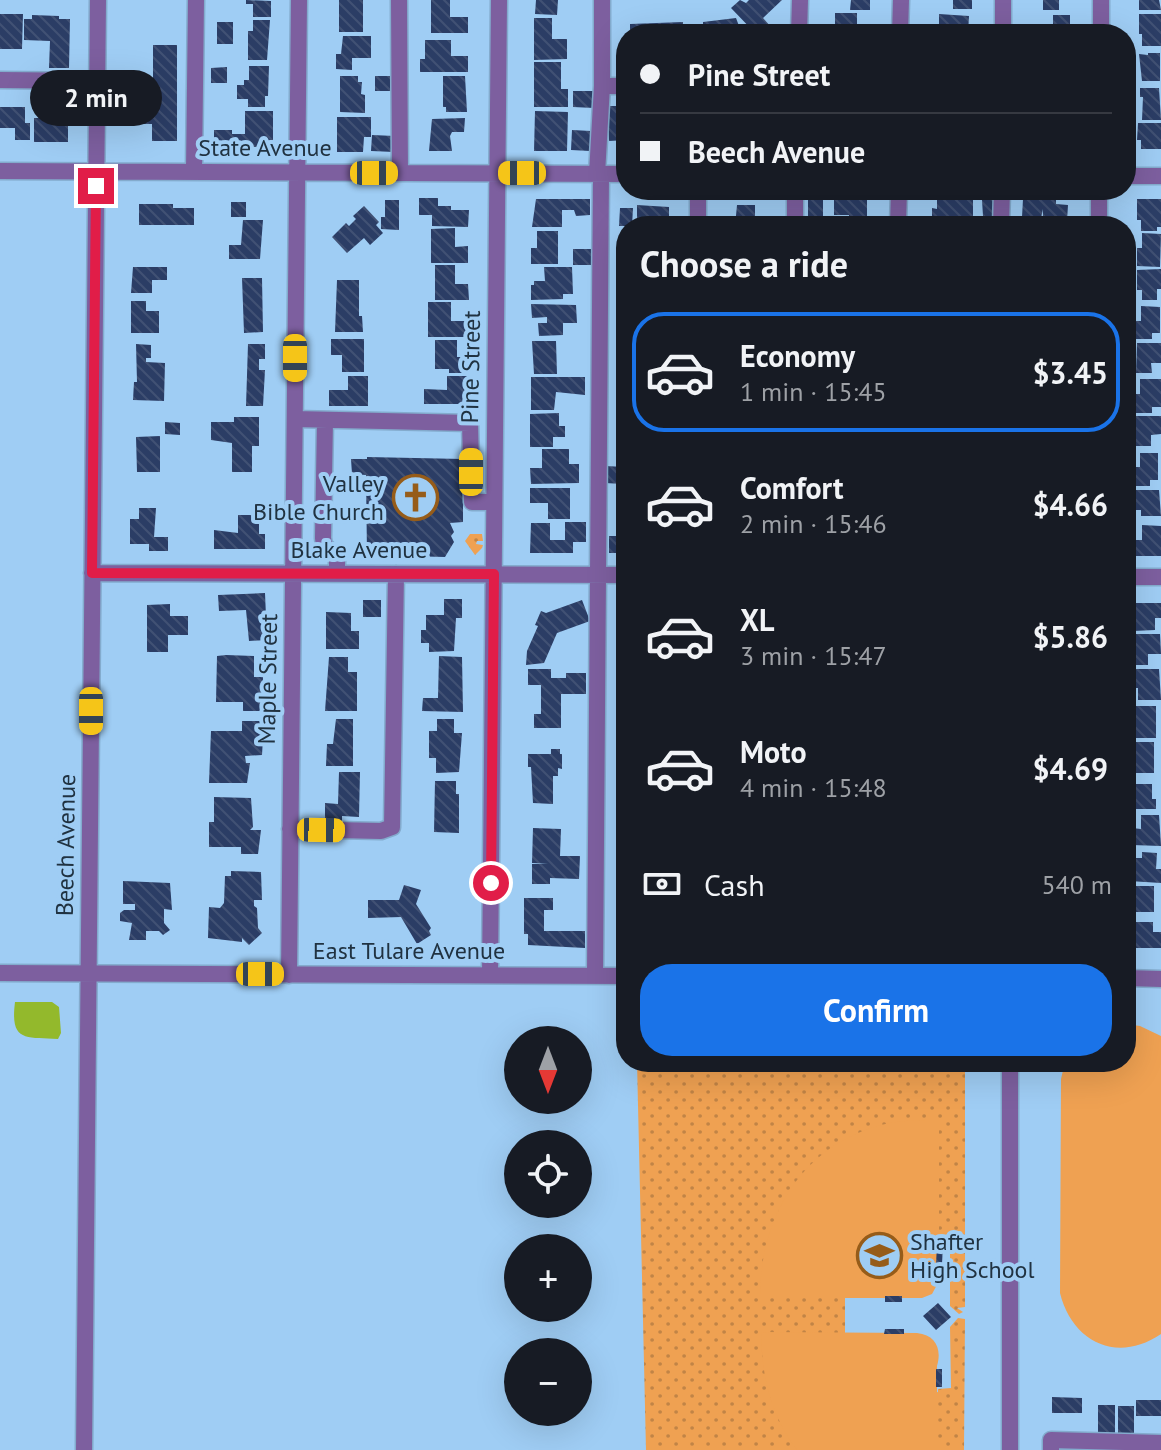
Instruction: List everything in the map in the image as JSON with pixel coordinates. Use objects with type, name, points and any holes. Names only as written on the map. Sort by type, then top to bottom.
[{"type":"street","name":"Beech Avenue","points":[[84,1450],[98,0]]},
{"type":"street","points":[[194,172],[196,0]]},
{"type":"street","name":"Maple Street","points":[[289,975],[299,0]]},
{"type":"street","points":[[399,0],[400,173]]},
{"type":"street","name":"Pine Street","points":[[490,975],[499,0]]},
{"type":"street","points":[[595,976],[602,0]]},
{"type":"street","points":[[799,24],[800,0]]},
{"type":"street","points":[[900,24],[901,0]]},
{"type":"street","points":[[1003,0],[1003,24]]},
{"type":"street","points":[[1101,0],[1101,24]]},
{"type":"street","points":[[0,80],[97,81]]},
{"type":"street","points":[[602,86],[616,86]]},
{"type":"street","name":"State Avenue","points":[[0,171],[616,174]]},
{"type":"street","points":[[1136,176],[1161,176]]},
{"type":"street","points":[[295,419],[495,423]]},
{"type":"street","points":[[325,420],[323,538],[324,545],[337,558],[337,574]]},
{"type":"street","points":[[470,423],[472,502],[494,502]]},
{"type":"street","name":"Blake Avenue","points":[[92,573],[616,575]]},
{"type":"street","points":[[290,829],[381,831],[392,827],[396,574]]},
{"type":"street","points":[[1136,577],[1161,577]]},
{"type":"street","name":"East Tulare Avenue","points":[[0,973],[616,976]]},
{"type":"street","points":[[1136,978],[1161,979]]},
{"type":"street","points":[[1010,1072],[1010,1450]]},
{"type":"street","points":[[1051,1450],[1051,1440],[1098,1446],[1161,1443]]},
{"type":"shaded area","points":[[470,534],[482,534],[483,541],[476,544],[483,545],[482,548],[475,555],[465,541]]},
{"type":"shaded area","points":[[15,1002],[52,1002],[59,1007],[61,1033],[58,1039],[22,1035],[15,1024]]},
{"type":"shaded area","points":[[1136,1025],[1161,1036],[1161,1334],[1145,1343],[1113,1347],[1098,1343],[1075,1324],[1060,1293],[1063,1072],[1136,1072]]},
{"type":"shaded area","points":[[637,1072],[965,1072],[965,1307],[957,1308],[963,1312],[959,1314],[950,1306],[950,1244],[938,1244],[845,1297],[845,1334],[930,1394],[938,1392],[938,1389],[951,1388],[950,1327],[958,1318],[965,1319],[964,1450],[646,1450]]},
{"type":"shaded area","points":[[939,1120],[939,1281],[932,1294],[922,1298],[760,1298],[768,1238],[778,1211],[811,1164],[833,1146],[860,1132],[896,1122]]},
{"type":"shaded area","points":[[761,1332],[917,1333],[929,1337],[936,1344],[939,1354],[937,1450],[797,1450],[780,1422],[769,1394]]},
{"type":"building","points":[[246,0],[271,1],[271,17],[253,17],[253,4],[246,4]]},
{"type":"building","points":[[339,0],[363,0],[363,32],[339,32]]},
{"type":"building","points":[[431,0],[450,0],[450,17],[468,17],[468,33],[431,33]]},
{"type":"building","points":[[536,0],[558,0],[557,15],[535,14]]},
{"type":"building","points":[[740,0],[746,3],[749,0],[782,0],[763,18],[768,24],[746,24],[731,8]]},
{"type":"building","points":[[851,0],[870,0],[870,10],[850,10]]},
{"type":"building","points":[[953,0],[972,0],[972,9],[953,9]]},
{"type":"building","points":[[1043,0],[1059,0],[1059,10],[1043,10]]},
{"type":"building","points":[[1139,0],[1159,0],[1161,10],[1139,10]]},
{"type":"building","points":[[835,13],[857,13],[857,24],[835,24]]},
{"type":"building","points":[[0,14],[23,14],[22,49],[0,49]]},
{"type":"building","points":[[939,14],[969,16],[969,24],[939,24]]},
{"type":"building","points":[[1139,14],[1161,14],[1161,46],[1142,46]]},
{"type":"building","points":[[32,15],[70,19],[69,68],[49,68],[50,41],[24,40],[24,19],[32,19]]},
{"type":"building","points":[[1053,15],[1070,15],[1070,24],[1053,24]]},
{"type":"building","points":[[534,18],[552,18],[552,39],[567,39],[567,59],[534,60]]},
{"type":"building","points":[[736,18],[738,24],[703,24]]},
{"type":"building","points":[[253,20],[270,20],[267,60],[248,60],[248,31],[253,31]]},
{"type":"building","points":[[217,22],[233,22],[233,44],[217,44]]},
{"type":"building","points":[[683,22],[683,24],[630,24]]},
{"type":"building","points":[[343,36],[371,36],[371,58],[352,58],[352,70],[336,69],[336,54],[341,54]]},
{"type":"building","points":[[425,40],[451,40],[451,56],[468,56],[468,72],[420,72],[420,59],[425,59]]},
{"type":"building","points":[[153,45],[177,45],[177,141],[152,141],[152,124],[129,124],[129,103],[153,103]]},
{"type":"building","points":[[1160,53],[1160,81],[1142,81],[1139,54]]},
{"type":"building","points":[[534,62],[561,62],[561,89],[568,89],[568,107],[534,107]]},
{"type":"building","points":[[249,66],[269,66],[265,107],[248,107],[248,99],[237,99],[237,85],[244,85],[244,80],[249,80]]},
{"type":"building","points":[[227,67],[227,83],[211,83],[211,68]]},
{"type":"building","points":[[340,76],[358,76],[358,82],[362,82],[361,94],[365,95],[365,113],[340,112]]},
{"type":"building","points":[[375,76],[394,76],[394,91],[375,91]]},
{"type":"building","points":[[443,76],[465,76],[467,112],[446,112],[446,107],[443,107]]},
{"type":"building","points":[[1140,88],[1159,88],[1161,120],[1142,120],[1143,97],[1140,97]]},
{"type":"building","points":[[573,91],[594,91],[594,108],[573,107]]},
{"type":"building","points":[[53,100],[68,100],[68,142],[34,142],[34,118],[53,118]]},
{"type":"building","points":[[608,106],[616,106],[616,141],[609,141]]},
{"type":"building","points":[[0,107],[25,107],[25,123],[30,123],[30,140],[15,140],[15,128],[0,128]]},
{"type":"building","points":[[245,111],[273,111],[273,147],[214,147],[214,130],[245,134]]},
{"type":"building","points":[[535,111],[568,112],[567,151],[534,151]]},
{"type":"building","points":[[337,117],[371,117],[371,137],[364,137],[363,152],[337,152]]},
{"type":"building","points":[[465,118],[464,132],[452,132],[450,136],[452,151],[429,151],[432,119]]},
{"type":"building","points":[[1138,123],[1161,123],[1161,149],[1141,149],[1141,140],[1137,140]]},
{"type":"building","points":[[572,130],[591,131],[590,151],[571,150]]},
{"type":"building","points":[[372,135],[395,136],[394,152],[371,151]]},
{"type":"building","points":[[419,198],[438,198],[438,206],[469,210],[468,227],[432,226],[432,215],[419,215]]},
{"type":"building","points":[[536,199],[590,199],[590,215],[576,216],[574,210],[562,210],[562,227],[532,227]]},
{"type":"building","points":[[1137,199],[1161,199],[1161,227],[1157,227],[1157,231],[1141,231],[1141,220],[1137,220]]},
{"type":"building","points":[[385,200],[399,200],[399,230],[381,229]]},
{"type":"building","points":[[808,200],[823,200],[823,216],[808,216]]},
{"type":"building","points":[[834,200],[867,200],[867,216],[834,215]]},
{"type":"building","points":[[937,200],[973,200],[973,216],[932,216],[932,208],[937,209]]},
{"type":"building","points":[[982,200],[996,200],[996,216],[983,216]]},
{"type":"building","points":[[1023,200],[1056,200],[1056,204],[1068,205],[1067,216],[1043,216],[1043,209],[1041,216],[1022,216]]},
{"type":"building","points":[[231,202],[246,202],[246,217],[231,217]]},
{"type":"building","points":[[139,204],[173,204],[173,208],[194,208],[194,225],[139,225]]},
{"type":"building","points":[[637,205],[669,207],[669,216],[637,216]]},
{"type":"building","points":[[737,205],[755,205],[755,216],[736,216]]},
{"type":"building","points":[[364,206],[379,222],[376,225],[383,233],[370,245],[364,238],[347,253],[332,237],[346,223],[349,226],[356,219],[353,216]]},
{"type":"building","points":[[620,208],[633,208],[633,216],[620,216]]},
{"type":"building","points":[[243,220],[263,220],[260,259],[229,259],[229,245],[241,245]]},
{"type":"building","points":[[455,228],[455,247],[468,246],[468,263],[431,263],[431,229]]},
{"type":"building","points":[[537,231],[558,231],[558,264],[531,264],[531,248],[537,248]]},
{"type":"building","points":[[1142,233],[1161,234],[1160,267],[1137,266],[1137,248],[1142,248]]},
{"type":"building","points":[[573,249],[591,249],[591,265],[573,265]]},
{"type":"building","points":[[435,265],[455,265],[455,284],[468,284],[469,300],[435,300]]},
{"type":"building","points":[[133,267],[167,267],[167,280],[152,280],[152,293],[131,293]]},
{"type":"building","points":[[544,267],[572,267],[573,294],[563,294],[563,299],[531,300],[531,285],[534,281],[545,281]]},
{"type":"building","points":[[1161,269],[1161,289],[1157,289],[1157,300],[1142,300],[1142,290],[1137,290],[1137,270]]},
{"type":"building","points":[[242,278],[262,278],[263,332],[244,333]]},
{"type":"building","points":[[337,280],[359,280],[359,316],[362,316],[363,332],[335,332]]},
{"type":"building","points":[[131,301],[146,301],[146,311],[159,311],[159,333],[131,333]]},
{"type":"building","points":[[428,302],[451,302],[451,321],[468,321],[468,337],[428,337]]},
{"type":"building","points":[[531,304],[576,305],[577,323],[563,323],[563,335],[539,336],[538,323],[547,323],[547,317],[532,318]]},
{"type":"building","points":[[1141,306],[1160,307],[1160,333],[1152,333],[1152,339],[1136,339],[1136,321],[1141,321]]},
{"type":"building","points":[[331,339],[364,339],[364,372],[342,372],[342,355],[331,355]]},
{"type":"building","points":[[435,340],[457,340],[457,357],[467,357],[467,373],[435,369]]},
{"type":"building","points":[[532,341],[556,341],[557,374],[534,374]]},
{"type":"building","points":[[1137,343],[1161,343],[1161,363],[1151,363],[1152,373],[1136,373]]},
{"type":"building","points":[[136,344],[151,345],[151,358],[146,358],[146,362],[165,363],[164,401],[133,400],[134,382],[137,382]]},
{"type":"building","points":[[248,344],[265,344],[265,359],[259,359],[259,370],[265,370],[263,406],[246,406]]},
{"type":"building","points":[[348,376],[368,376],[368,406],[329,406],[329,390],[348,390]]},
{"type":"building","points":[[447,376],[468,376],[468,397],[465,397],[464,404],[424,404],[424,389],[447,390]]},
{"type":"building","points":[[531,377],[585,377],[585,395],[556,392],[554,410],[531,410]]},
{"type":"building","points":[[1140,379],[1161,379],[1161,407],[1152,407],[1152,413],[1136,413],[1136,394],[1140,394]]},
{"type":"building","points":[[559,413],[559,426],[565,426],[565,437],[553,437],[553,447],[530,447],[530,414]]},
{"type":"building","points":[[1136,416],[1161,416],[1161,434],[1151,435],[1151,446],[1136,446]]},
{"type":"building","points":[[234,417],[259,417],[259,446],[252,446],[252,472],[232,472],[232,443],[211,440],[211,422],[234,422]]},
{"type":"building","points":[[165,422],[180,423],[180,435],[165,434]]},
{"type":"building","points":[[160,436],[160,472],[137,472],[136,437]]},
{"type":"building","points":[[542,449],[569,449],[569,464],[579,464],[579,483],[531,484],[530,468],[542,468]]},
{"type":"building","points":[[1140,453],[1158,453],[1158,480],[1150,480],[1150,486],[1136,486],[1136,467],[1140,467]]},
{"type":"building","name":"Valley Bible Church","points":[[351,459],[463,459],[463,522],[450,523],[454,542],[445,557],[367,555],[366,475],[352,474]]},
{"type":"building","points":[[606,466],[616,467],[616,484],[605,483]]},
{"type":"building","points":[[530,488],[570,488],[570,519],[548,519],[548,503],[530,503]]},
{"type":"building","points":[[1136,490],[1159,490],[1161,516],[1141,516],[1141,510],[1136,510]]},
{"type":"building","points":[[139,508],[156,508],[154,537],[168,537],[168,551],[149,551],[149,544],[130,544],[130,519],[139,519]]},
{"type":"building","points":[[238,515],[259,515],[259,534],[265,534],[265,549],[214,549],[214,530],[238,533]]},
{"type":"building","points":[[565,522],[586,522],[586,542],[573,542],[573,553],[530,553],[531,523],[550,523],[550,540],[565,540]]},
{"type":"building","points":[[1142,525],[1161,526],[1161,556],[1136,556],[1136,540],[1142,540]]},
{"type":"building","points":[[609,536],[616,536],[616,553],[609,553]]},
{"type":"building","points":[[265,593],[267,640],[249,641],[246,610],[219,611],[218,595]]},
{"type":"building","points":[[444,599],[462,599],[462,618],[456,618],[454,651],[429,652],[429,643],[421,643],[421,630],[426,630],[426,615],[444,615]]},
{"type":"building","points":[[363,600],[381,600],[381,617],[363,617]]},
{"type":"building","points":[[582,600],[590,621],[557,633],[544,663],[526,665],[527,651],[541,611],[546,613]]},
{"type":"building","points":[[1136,603],[1161,603],[1161,618],[1155,618],[1155,630],[1136,631]]},
{"type":"building","points":[[170,604],[170,616],[188,616],[188,635],[168,635],[168,652],[147,652],[147,605]]},
{"type":"building","points":[[326,612],[351,613],[351,631],[359,631],[359,649],[326,649]]},
{"type":"building","points":[[1136,634],[1160,634],[1161,654],[1148,654],[1148,665],[1136,665]]},
{"type":"building","points":[[217,656],[254,656],[254,677],[263,677],[262,711],[243,711],[243,702],[216,702]]},
{"type":"building","points":[[439,656],[462,657],[463,712],[422,711],[423,698],[438,698]]},
{"type":"building","points":[[329,657],[348,657],[348,672],[357,672],[357,711],[325,711]]},
{"type":"building","points":[[528,669],[551,669],[551,678],[566,678],[566,673],[586,673],[586,694],[561,694],[561,728],[534,728],[534,714],[541,714],[541,685],[528,685]]},
{"type":"building","points":[[1136,669],[1159,669],[1161,700],[1138,700]]},
{"type":"building","points":[[1136,706],[1156,706],[1156,738],[1136,738]]},
{"type":"building","points":[[336,719],[353,719],[353,766],[326,766],[327,744],[333,744]]},
{"type":"building","points":[[437,719],[454,719],[454,733],[462,733],[459,772],[436,773],[436,758],[429,758],[429,731],[437,731]]},
{"type":"building","points":[[242,721],[264,721],[262,755],[245,756],[246,763],[250,763],[247,783],[209,783],[211,731],[242,731]]},
{"type":"building","points":[[1136,742],[1154,742],[1154,773],[1136,773]]},
{"type":"building","points":[[551,749],[560,749],[562,754],[562,769],[558,768],[558,776],[553,776],[553,804],[533,803],[528,754],[551,754]]},
{"type":"building","points":[[339,772],[360,772],[359,817],[342,816],[342,821],[325,820],[325,803],[338,804]]},
{"type":"building","points":[[435,781],[456,781],[459,833],[434,832]]},
{"type":"building","points":[[1136,784],[1152,784],[1156,809],[1136,809]]},
{"type":"building","points":[[214,797],[251,798],[253,827],[250,830],[261,830],[258,854],[241,854],[241,847],[209,847],[209,822],[214,822]]},
{"type":"building","points":[[1141,815],[1159,815],[1161,846],[1136,845],[1136,828],[1141,829]]},
{"type":"building","points":[[533,828],[561,829],[560,856],[580,856],[579,879],[550,878],[550,884],[532,884],[532,864],[548,864],[532,863]]},
{"type":"building","points":[[1142,852],[1157,853],[1156,869],[1161,869],[1161,883],[1136,881],[1136,858],[1142,858]]},
{"type":"building","points":[[231,871],[261,872],[262,900],[254,900],[254,906],[257,908],[258,928],[262,933],[249,945],[242,938],[242,942],[208,938],[209,907],[220,908],[224,903],[225,876],[231,876]]},
{"type":"building","points":[[123,881],[170,883],[172,910],[164,909],[164,923],[170,930],[163,935],[159,931],[146,931],[146,940],[129,940],[132,923],[120,921],[120,913],[135,910],[135,904],[123,904]]},
{"type":"building","points":[[404,885],[421,890],[416,904],[431,928],[431,935],[417,944],[401,917],[368,918],[368,900],[399,900]]},
{"type":"building","points":[[1136,886],[1154,886],[1154,912],[1136,912]]},
{"type":"building","points":[[524,898],[553,898],[553,910],[544,910],[544,931],[585,931],[585,948],[528,945],[528,934],[524,934]]},
{"type":"building","points":[[1136,922],[1153,922],[1153,932],[1161,932],[1161,948],[1136,948]]},
{"type":"building","points":[[937,1245],[943,1245],[942,1264],[936,1264]]},
{"type":"building","points":[[885,1296],[902,1296],[902,1302],[885,1302]]},
{"type":"building","points":[[938,1303],[951,1317],[936,1330],[923,1316]]},
{"type":"building","points":[[885,1329],[904,1329],[904,1334],[884,1334]]},
{"type":"building","points":[[936,1369],[942,1369],[942,1387],[936,1387]]},
{"type":"building","points":[[1052,1397],[1082,1398],[1082,1413],[1052,1413]]},
{"type":"building","points":[[1136,1400],[1161,1400],[1161,1416],[1136,1416]]},
{"type":"building","points":[[1098,1405],[1115,1405],[1115,1435],[1098,1435]]},
{"type":"building","points":[[1118,1406],[1134,1406],[1134,1435],[1118,1435]]},
{"type":"place","name":"Valley Bible Church","points":[[415,498]]},
{"type":"place","name":"Shafter High School","points":[[879,1256]]},
{"type":"route","points":[[96,186],[92,573],[494,574],[491,883]]}]
